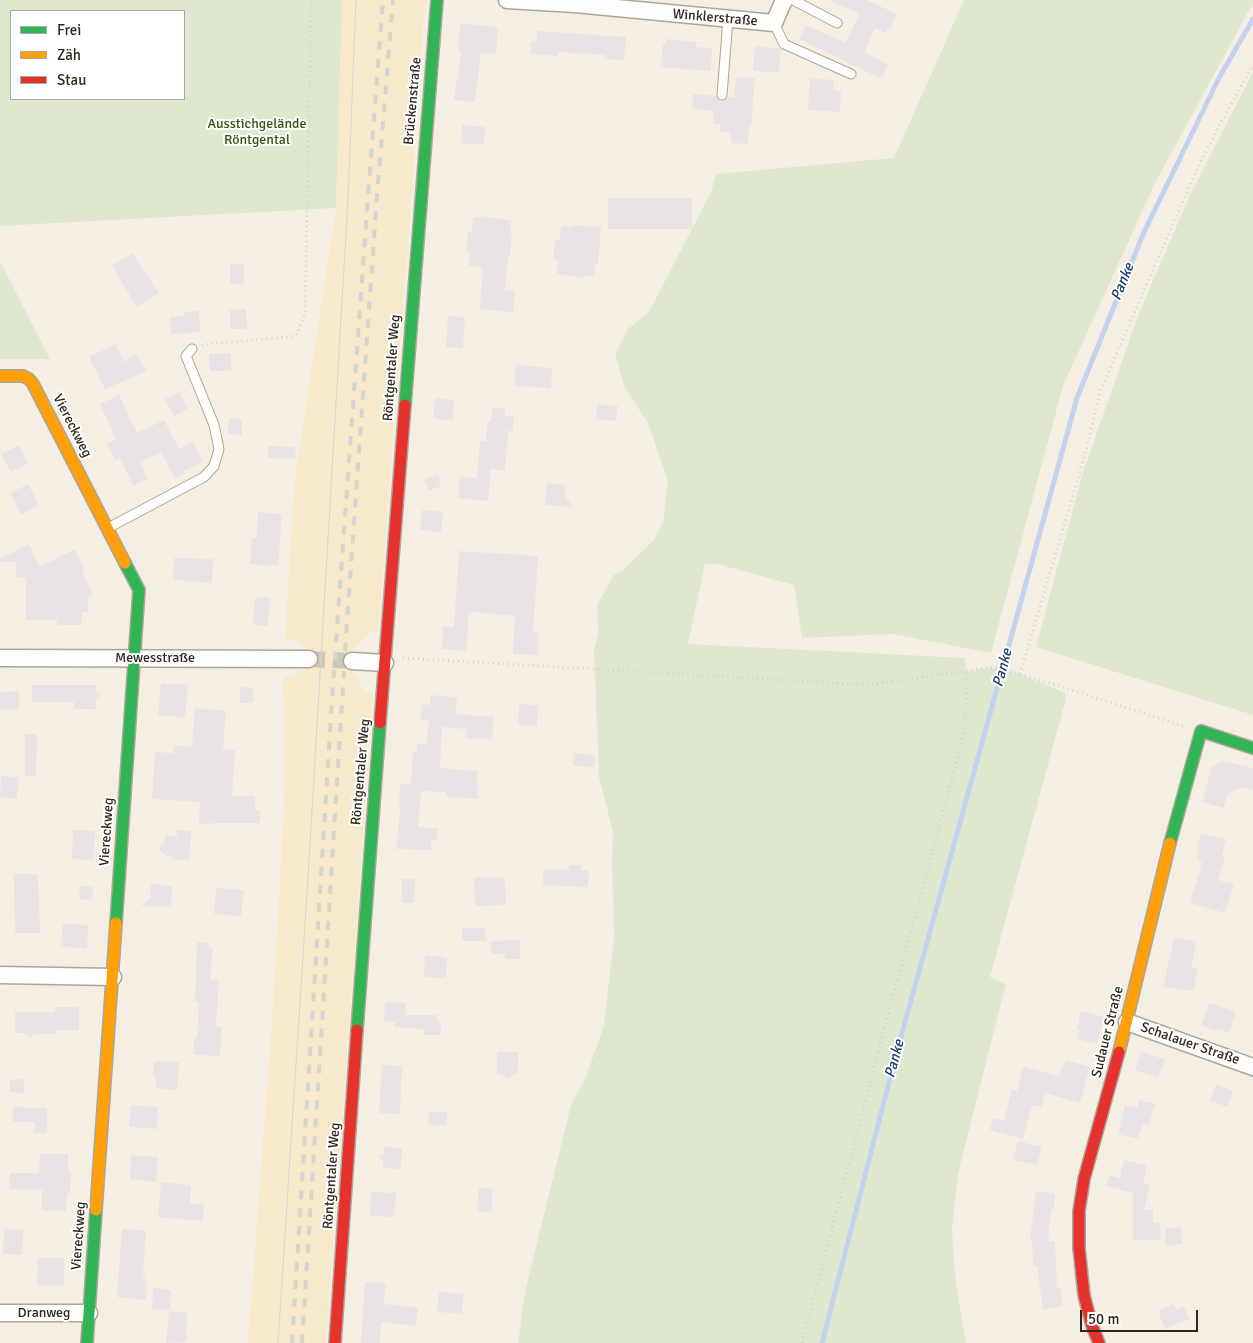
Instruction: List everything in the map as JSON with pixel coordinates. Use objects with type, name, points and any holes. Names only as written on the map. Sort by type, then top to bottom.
[{"type":"street","name":"Brückenstraße","points":[[420,204],[437,0]]},
{"type":"street","name":"Winklerstraße","points":[[507,0],[570,2],[774,23]]},
{"type":"street","points":[[774,23],[784,0]]},
{"type":"street","name":"Röntgentaler Weg","points":[[335,1343],[368,862],[420,204]]},
{"type":"street","name":"Viereckweg","points":[[0,376],[23,376],[33,384],[139,590],[86,1343]]},
{"type":"street","name":"Mewesstraße","points":[[0,658],[309,659]]},
{"type":"street","points":[[352,661],[385,663]]},
{"type":"street","points":[[1201,731],[1253,748]]},
{"type":"street","name":"Sudauer Straße","points":[[1099,1343],[1092,1326],[1084,1295],[1079,1248],[1079,1211],[1086,1172],[1127,1022],[1162,870],[1201,731]]},
{"type":"street","points":[[0,975],[113,977]]},
{"type":"street","name":"Schalauer Straße","points":[[1127,1022],[1253,1066]]},
{"type":"street","name":"Dranweg","points":[[0,1313],[88,1313]]},
{"type":"lane","points":[[793,0],[838,23]]},
{"type":"lane","points":[[722,95],[728,19]]},
{"type":"lane","points":[[774,23],[784,44],[851,74]]},
{"type":"lane","points":[[107,528],[204,477],[214,466],[219,449],[214,425],[186,356],[192,349]]},
{"type":"path","points":[[192,349],[208,344],[289,337],[297,334],[305,313],[311,0]]},
{"type":"path","points":[[1020,674],[1085,454],[1101,389],[1197,169],[1253,65]]},
{"type":"path","points":[[385,663],[399,658],[869,685],[994,667],[1201,731]]},
{"type":"path","points":[[802,1343],[965,731],[966,672]]},
{"type":"shaded area","points":[[342,0],[425,0],[411,204],[378,632],[371,632],[353,651],[352,671],[366,693],[373,694],[326,1343],[248,1343],[272,1020],[284,808],[283,676],[293,676],[309,668],[309,649],[296,640],[285,640],[294,484],[336,208]]},
{"type":"green space","name":"Ausstichgelände Röntgental","points":[[0,0],[342,0],[336,208],[0,226]]},
{"type":"green space","points":[[964,0],[1253,0],[1154,185],[1063,386],[991,653],[893,634],[802,638],[794,585],[717,564],[705,564],[688,644],[965,658],[966,672],[994,667],[1020,674],[1065,693],[1066,699],[990,977],[1006,984],[958,1174],[952,1230],[956,1285],[966,1343],[518,1343],[525,1292],[571,1105],[586,1077],[604,1025],[614,938],[613,832],[599,777],[594,650],[598,633],[597,605],[614,575],[623,570],[654,540],[663,522],[668,482],[648,423],[625,388],[615,354],[628,329],[649,312],[711,192],[716,174],[894,158]]},
{"type":"green space","points":[[1253,72],[1253,715],[1036,647],[1082,475],[1139,313],[1190,195]]},
{"type":"green space","points":[[0,261],[50,359],[0,359]]},
{"type":"building","points":[[829,0],[867,0],[897,14],[886,33],[875,28],[864,52],[888,65],[882,79],[799,39],[806,25],[846,43],[859,14]]},
{"type":"building","points":[[460,23],[498,27],[496,54],[481,53],[475,102],[454,100],[461,51],[458,51]]},
{"type":"building","points":[[537,31],[626,37],[624,60],[605,59],[605,55],[559,52],[558,56],[530,54],[531,41],[537,41]]},
{"type":"building","points":[[666,39],[697,42],[696,47],[712,48],[711,71],[661,67],[663,44],[666,44]]},
{"type":"building","points":[[755,46],[781,49],[779,73],[753,71]]},
{"type":"building","points":[[736,77],[755,78],[748,144],[731,143],[731,132],[720,132],[721,124],[713,124],[714,111],[692,109],[693,94],[716,96],[721,101],[728,97],[734,98]]},
{"type":"building","points":[[810,78],[834,80],[833,90],[841,91],[840,112],[808,110]]},
{"type":"building","points":[[462,125],[485,127],[484,145],[461,143]]},
{"type":"building","points":[[608,198],[692,198],[692,229],[608,229]]},
{"type":"building","points":[[483,216],[511,221],[510,234],[512,234],[505,290],[515,291],[513,312],[480,309],[483,269],[479,268],[479,266],[469,266],[470,251],[466,251],[468,231],[472,232],[473,217],[483,218]]},
{"type":"building","points":[[571,225],[601,227],[598,264],[595,264],[594,277],[581,276],[581,278],[557,274],[558,260],[553,259],[555,240],[560,240],[561,226],[571,227]]},
{"type":"building","points":[[132,253],[159,293],[137,307],[112,266]]},
{"type":"building","points":[[230,264],[244,264],[244,284],[230,284]]},
{"type":"building","points":[[246,309],[247,329],[230,329],[230,310]]},
{"type":"building","points":[[199,311],[200,332],[171,334],[170,317],[184,316],[183,312]]},
{"type":"building","points":[[448,316],[465,317],[463,348],[446,347]]},
{"type":"building","points":[[116,344],[124,362],[136,354],[147,371],[105,389],[89,357]]},
{"type":"building","points":[[231,353],[231,371],[210,371],[209,354]]},
{"type":"building","points":[[516,365],[552,368],[551,388],[514,386]]},
{"type":"building","points":[[179,392],[188,409],[174,416],[165,399]]},
{"type":"building","points":[[119,395],[137,433],[164,420],[179,449],[193,442],[203,462],[184,471],[185,474],[175,479],[161,452],[140,462],[148,479],[133,486],[120,458],[115,461],[107,443],[116,439],[100,404]]},
{"type":"building","points":[[435,398],[454,400],[453,420],[433,419]]},
{"type":"building","points":[[597,404],[618,406],[616,421],[596,419]]},
{"type":"building","points":[[492,407],[505,408],[505,416],[514,417],[513,431],[508,431],[505,471],[491,469],[488,501],[458,498],[460,477],[477,478],[480,441],[486,442],[487,422],[491,422]]},
{"type":"building","points":[[229,418],[242,419],[242,435],[228,434]]},
{"type":"building","points":[[19,445],[28,463],[11,472],[1,454]]},
{"type":"building","points":[[268,446],[296,447],[295,459],[268,458]]},
{"type":"building","points":[[438,475],[441,486],[428,491],[424,479]]},
{"type":"building","points":[[547,483],[565,485],[565,496],[574,507],[545,505]]},
{"type":"building","points":[[28,484],[39,505],[21,515],[10,493]]},
{"type":"building","points":[[422,510],[443,512],[441,532],[420,530]]},
{"type":"building","points":[[258,512],[282,514],[278,566],[250,564],[252,538],[257,538]]},
{"type":"building","points":[[29,544],[40,567],[75,549],[85,570],[82,572],[93,594],[88,597],[88,612],[82,612],[81,625],[57,625],[57,620],[26,620],[26,578],[16,577],[16,562],[0,562],[0,559]]},
{"type":"building","points":[[459,551],[538,556],[533,633],[539,633],[538,655],[513,654],[515,616],[469,612],[466,651],[442,649],[443,627],[454,627]]},
{"type":"building","points":[[174,558],[213,559],[212,583],[173,580]]},
{"type":"building","points":[[255,597],[270,598],[268,626],[253,625]]},
{"type":"building","points":[[161,684],[188,684],[185,718],[158,715]]},
{"type":"building","points":[[32,685],[96,685],[96,691],[101,696],[95,701],[96,709],[74,709],[74,702],[32,702]]},
{"type":"building","points":[[240,687],[253,688],[253,703],[240,703]]},
{"type":"building","points":[[19,691],[19,709],[0,710],[0,692]]},
{"type":"building","points":[[430,695],[457,697],[456,714],[494,717],[492,739],[466,738],[466,729],[442,727],[440,768],[477,771],[478,799],[446,797],[446,792],[421,791],[418,827],[437,828],[437,840],[431,840],[431,850],[396,849],[401,804],[399,804],[400,784],[411,785],[413,751],[417,752],[417,744],[426,745],[429,720],[420,719],[422,704],[430,705]]},
{"type":"building","points":[[519,704],[538,705],[537,726],[518,725]]},
{"type":"building","points":[[195,708],[226,711],[223,749],[235,750],[232,796],[255,796],[255,810],[260,811],[260,823],[199,824],[200,802],[152,799],[155,752],[173,753],[173,745],[192,747]]},
{"type":"building","points":[[25,734],[37,734],[36,776],[25,776]]},
{"type":"building","points":[[574,753],[595,755],[594,767],[573,766]]},
{"type":"building","points":[[1222,761],[1253,768],[1253,790],[1240,787],[1227,795],[1224,808],[1202,802],[1211,768]]},
{"type":"building","points":[[1,776],[19,777],[17,799],[0,797]]},
{"type":"building","points":[[73,830],[95,831],[93,860],[72,859]]},
{"type":"building","points":[[177,830],[191,831],[189,860],[172,859],[172,856],[167,856],[158,849],[164,844],[165,835],[177,836]]},
{"type":"building","points":[[1201,833],[1226,839],[1222,856],[1225,857],[1218,880],[1234,884],[1225,913],[1190,903],[1202,862],[1197,860],[1199,854],[1196,853]]},
{"type":"building","points":[[569,865],[581,865],[581,870],[589,870],[588,887],[543,885],[543,869],[569,870]]},
{"type":"building","points":[[14,874],[38,874],[40,933],[15,933]]},
{"type":"building","points":[[505,877],[506,905],[475,906],[474,878]]},
{"type":"building","points":[[402,879],[415,879],[414,903],[402,903]]},
{"type":"building","points":[[151,884],[172,886],[171,907],[141,906],[150,898]]},
{"type":"building","points":[[80,886],[93,887],[92,900],[79,899]]},
{"type":"building","points":[[216,888],[244,890],[241,916],[214,914]]},
{"type":"building","points":[[63,924],[88,925],[87,948],[61,947]]},
{"type":"building","points":[[462,928],[485,928],[486,941],[462,941]]},
{"type":"building","points":[[1174,937],[1193,941],[1196,944],[1191,968],[1198,969],[1193,991],[1163,987]]},
{"type":"building","points":[[520,940],[520,959],[505,959],[505,954],[491,954],[491,941]]},
{"type":"building","points":[[197,942],[209,943],[209,948],[213,948],[210,979],[219,980],[216,1026],[222,1027],[220,1056],[194,1055],[194,1038],[197,1038],[199,1002],[195,1001]]},
{"type":"building","points":[[425,956],[447,957],[446,978],[424,977]]},
{"type":"building","points":[[385,1002],[406,1003],[405,1015],[437,1015],[437,1021],[441,1021],[441,1035],[424,1035],[424,1029],[394,1027],[395,1022],[384,1021]]},
{"type":"building","points":[[1209,1003],[1236,1012],[1229,1033],[1201,1026]]},
{"type":"building","points":[[55,1007],[79,1007],[79,1030],[56,1030],[56,1034],[34,1034],[30,1038],[25,1033],[15,1033],[15,1012],[55,1012]]},
{"type":"building","points":[[1081,1011],[1104,1017],[1097,1044],[1077,1039],[1080,1031],[1077,1029]]},
{"type":"building","points":[[497,1052],[518,1052],[518,1071],[507,1079],[503,1075],[497,1075]]},
{"type":"building","points":[[1141,1052],[1165,1059],[1158,1078],[1135,1070]]},
{"type":"building","points":[[1066,1060],[1090,1067],[1080,1103],[1045,1093],[1042,1107],[1032,1105],[1023,1139],[990,1130],[993,1118],[1004,1121],[1012,1089],[1017,1091],[1023,1066],[1059,1076]]},
{"type":"building","points":[[154,1062],[179,1062],[177,1090],[156,1088],[156,1077],[153,1077]]},
{"type":"building","points":[[382,1065],[402,1066],[400,1114],[379,1113]]},
{"type":"building","points":[[24,1079],[24,1093],[10,1092],[10,1080]]},
{"type":"building","points":[[1216,1084],[1233,1091],[1228,1107],[1210,1101]]},
{"type":"building","points":[[1139,1100],[1155,1104],[1149,1125],[1143,1123],[1138,1139],[1118,1134],[1125,1105],[1137,1108]]},
{"type":"building","points":[[131,1105],[158,1107],[157,1129],[129,1127]]},
{"type":"building","points":[[13,1107],[47,1108],[47,1133],[34,1133],[35,1122],[13,1122]]},
{"type":"building","points":[[429,1112],[447,1112],[446,1126],[428,1125]]},
{"type":"building","points":[[1018,1141],[1042,1147],[1037,1165],[1013,1160]]},
{"type":"building","points":[[384,1147],[402,1148],[401,1169],[383,1168],[383,1161],[379,1157],[384,1154]]},
{"type":"building","points":[[40,1154],[68,1154],[68,1171],[71,1171],[70,1193],[67,1193],[66,1211],[42,1210],[42,1190],[9,1189],[10,1173],[39,1173]]},
{"type":"building","points":[[131,1155],[158,1157],[156,1182],[130,1179]]},
{"type":"building","points":[[1124,1160],[1147,1165],[1143,1183],[1150,1185],[1144,1210],[1153,1210],[1153,1223],[1160,1223],[1161,1240],[1133,1240],[1133,1193],[1106,1186],[1109,1175],[1120,1178]]},
{"type":"building","points":[[161,1182],[191,1185],[190,1203],[204,1204],[203,1221],[158,1217]]},
{"type":"building","points":[[479,1188],[493,1189],[491,1212],[477,1211]]},
{"type":"building","points":[[1036,1191],[1055,1193],[1054,1209],[1051,1209],[1048,1241],[1055,1241],[1057,1288],[1060,1287],[1063,1306],[1043,1310],[1037,1266],[1033,1266],[1032,1241],[1030,1241]]},
{"type":"building","points":[[371,1192],[396,1193],[394,1217],[370,1216]]},
{"type":"building","points":[[1181,1227],[1182,1244],[1166,1246],[1165,1229]]},
{"type":"building","points":[[4,1229],[23,1230],[22,1255],[3,1254]]},
{"type":"building","points":[[122,1229],[146,1231],[143,1276],[145,1276],[145,1281],[147,1281],[146,1300],[117,1297]]},
{"type":"building","points":[[38,1258],[64,1258],[64,1286],[37,1285]]},
{"type":"building","points":[[365,1282],[386,1283],[384,1304],[418,1308],[416,1326],[381,1322],[380,1343],[361,1343]]},
{"type":"building","points":[[153,1288],[171,1290],[170,1310],[152,1309]]},
{"type":"building","points":[[439,1292],[463,1294],[462,1314],[437,1312]]},
{"type":"building","points":[[1174,1304],[1176,1310],[1184,1307],[1189,1319],[1165,1329],[1158,1311]]},
{"type":"building","points":[[169,1311],[187,1312],[186,1342],[166,1343]]},
{"type":"waterway","name":"Panke","points":[[822,1343],[896,1055],[1077,398],[1144,232],[1219,78],[1253,19]]},
{"type":"tunnel","points":[[309,659],[352,661]]},
{"type":"tram line","points":[[278,1343],[308,878],[348,199],[356,0]]},
{"type":"railway","points":[[292,1343],[333,684],[383,0]]},
{"type":"railway","points":[[345,651],[377,196],[393,0]]},
{"type":"railway","points":[[302,1343],[344,671]]},
{"type":"traffic: fast","points":[[405,405],[437,0]]},
{"type":"traffic: fast","points":[[116,923],[139,590],[125,563]]},
{"type":"traffic: fast","points":[[357,1030],[380,723]]},
{"type":"traffic: fast","points":[[1170,843],[1201,731],[1253,748]]},
{"type":"traffic: fast","points":[[87,1343],[96,1210]]},
{"type":"traffic: slow","points":[[0,376],[23,376],[33,384],[125,563]]},
{"type":"traffic: slow","points":[[1119,1052],[1170,843]]},
{"type":"traffic: slow","points":[[96,1210],[116,923]]},
{"type":"traffic: jam","points":[[380,723],[405,405]]},
{"type":"traffic: jam","points":[[335,1343],[357,1030]]},
{"type":"traffic: jam","points":[[1099,1343],[1092,1326],[1084,1295],[1079,1248],[1079,1211],[1084,1179],[1119,1052]]}]
